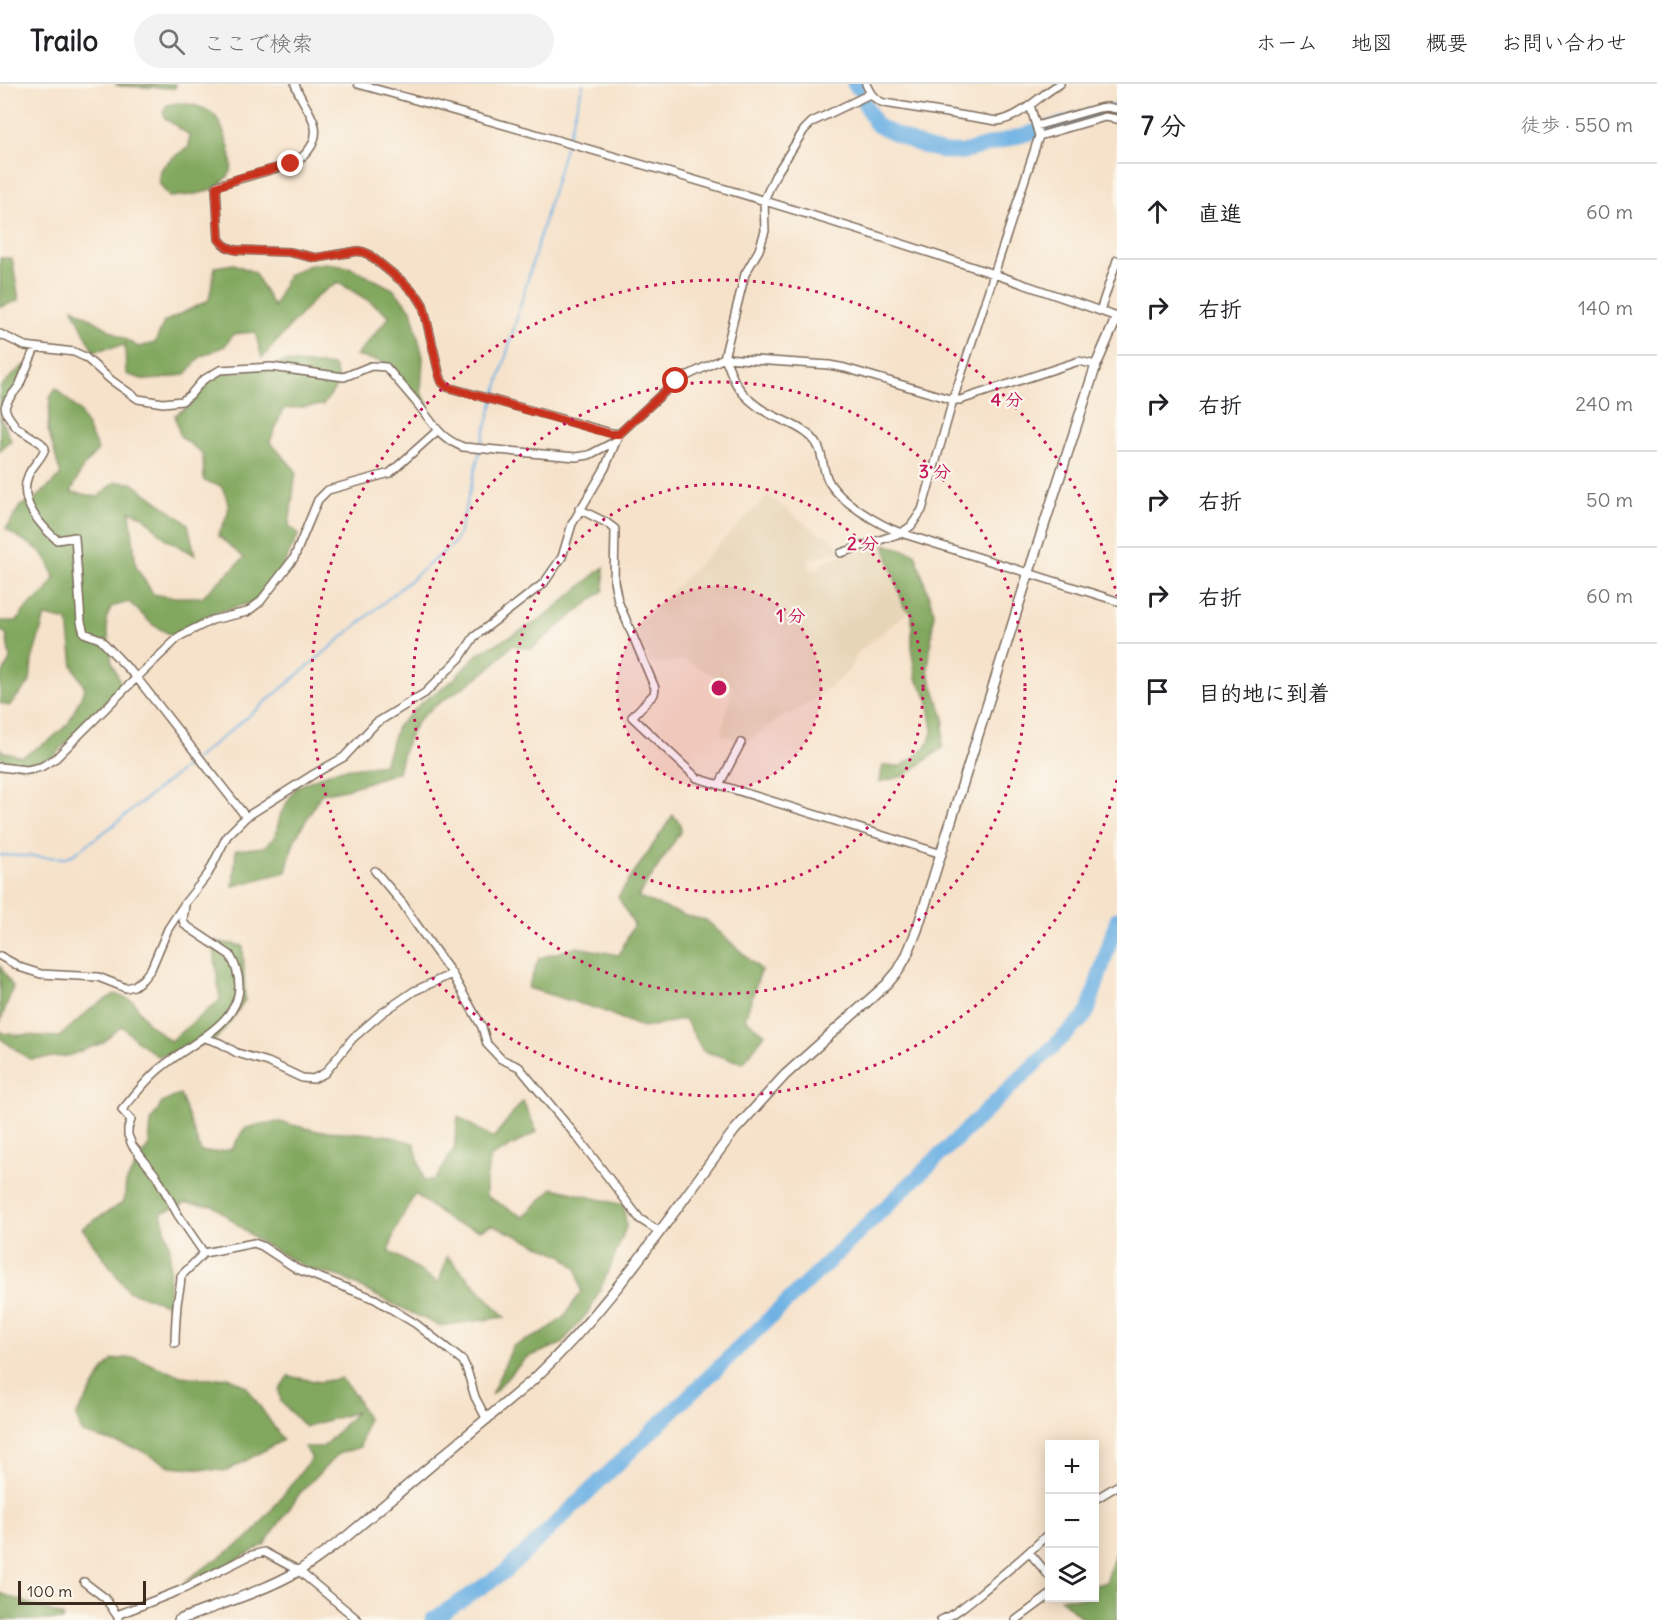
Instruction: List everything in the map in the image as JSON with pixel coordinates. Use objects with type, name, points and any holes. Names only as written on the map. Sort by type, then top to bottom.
[{"type":"street","points":[[295,84],[298,94],[313,119],[315,136],[313,144],[300,160],[291,164],[216,187],[219,239],[223,245],[236,250],[289,252],[316,258],[358,251],[368,254],[404,283],[423,305],[432,350],[442,382],[447,387],[611,434],[618,438]]},
{"type":"street","points":[[179,1620],[299,1571],[346,1537],[533,1380],[584,1329],[616,1291],[755,1106],[785,1075],[868,1002],[898,971],[912,945],[1096,365],[1114,331],[1117,317],[994,274],[764,200],[358,84]]},
{"type":"street","points":[[866,84],[870,93],[878,101],[884,103],[997,121],[1014,116],[1060,84]]},
{"type":"street","points":[[870,93],[822,116],[804,130],[775,176],[764,200],[765,231],[759,250],[745,273],[724,358],[735,382],[758,407],[809,435],[822,453],[825,472],[832,487],[866,516],[901,533],[1117,602]]},
{"type":"street","points":[[841,553],[901,533],[911,526],[922,510],[953,400],[1037,131],[1030,105]]},
{"type":"street","points":[[1037,131],[1099,108],[1117,109]]},
{"type":"street","points":[[1037,131],[1105,117],[1117,120]]},
{"type":"street","points":[[1100,311],[1117,260]]},
{"type":"street","points":[[0,334],[26,346],[74,352],[85,357],[111,380],[138,399],[163,403],[182,402],[204,380],[220,370],[271,367],[344,377],[371,366],[386,367],[421,408],[437,431],[454,444],[475,449],[576,457],[589,455],[618,438],[676,381],[724,358],[829,365],[953,400],[960,400],[1078,361],[1096,365]]},
{"type":"street","points":[[35,348],[19,386],[8,400],[5,407],[6,414],[16,427],[45,448],[43,455],[33,466],[27,478],[26,495],[41,525],[57,540],[75,537],[81,622],[84,633],[100,639],[137,678],[246,817]]},
{"type":"street","points":[[0,767],[27,770],[56,758],[180,636],[212,620],[247,612],[260,602],[294,558],[318,500],[328,490],[390,473],[437,431]]},
{"type":"street","points":[[0,956],[21,968],[41,974],[98,977],[126,988],[134,986],[143,979],[151,969],[168,929],[208,874],[227,836],[246,817],[344,757],[376,723],[425,693],[442,678],[460,658],[474,637],[544,583],[562,557],[579,509],[604,468],[618,438]]},
{"type":"street","points":[[579,509],[615,529],[614,581],[618,601],[655,688],[654,694],[632,717],[697,778],[942,854]]},
{"type":"street","points":[[719,785],[741,743]]},
{"type":"street","points":[[375,871],[403,903],[452,974],[482,1027],[487,1044],[501,1059],[519,1067],[578,1138],[640,1219],[660,1232]]},
{"type":"street","points":[[185,903],[184,923],[230,955],[239,983],[238,1000],[224,1021],[205,1038],[160,1067],[122,1110],[131,1120],[128,1135],[132,1145],[157,1177],[178,1215],[204,1252]]},
{"type":"street","points":[[205,1038],[220,1043],[237,1053],[268,1062],[302,1078],[313,1079],[325,1072],[353,1038],[382,1014],[414,991],[452,974]]},
{"type":"street","points":[[175,1343],[181,1276],[204,1252],[254,1243],[289,1265],[375,1299],[416,1324],[463,1361],[475,1397],[487,1420]]},
{"type":"street","points":[[1099,1497],[1117,1486]]},
{"type":"street","points":[[940,1620],[971,1600],[1045,1537]]},
{"type":"street","points":[[84,1582],[105,1598],[117,1618],[181,1590],[249,1556],[264,1552],[299,1571],[358,1620]]},
{"type":"street","points":[[1029,1552],[1045,1571]]},
{"type":"street","points":[[1016,1620],[1045,1599]]},
{"type":"shaded area","points":[[768,496],[842,549],[808,561],[812,570],[819,568],[824,561],[876,544],[880,545],[894,565],[911,610],[862,649],[849,670],[829,688],[790,716],[786,713],[745,743],[721,734],[732,690],[731,685],[685,660],[657,664],[649,662],[635,627]]},
{"type":"green space","points":[[115,84],[176,84],[175,88]]},
{"type":"green space","points":[[178,103],[201,107],[217,119],[228,144],[231,170],[223,182],[216,187],[202,193],[169,197],[160,184],[160,172],[173,157],[189,147],[189,135],[166,119],[163,112],[167,105]]},
{"type":"green space","points":[[0,258],[12,258],[19,300],[0,307]]},
{"type":"green space","points":[[327,263],[352,268],[393,289],[411,309],[423,357],[421,392],[428,404],[427,409],[388,363],[356,356],[390,316],[338,282],[318,295],[262,358],[255,332],[233,334],[225,346],[200,357],[186,374],[162,379],[145,380],[126,374],[125,345],[93,351],[73,308],[138,347],[155,343],[164,322],[209,300],[215,267],[234,264],[254,272],[274,307],[287,276],[309,265]]},
{"type":"green space","points":[[284,362],[334,366],[339,383],[323,405],[283,409],[270,442],[296,471],[289,526],[299,534],[281,570],[256,601],[205,616],[173,636],[153,625],[129,602],[111,607],[106,620],[112,663],[122,685],[55,755],[39,764],[25,768],[8,763],[0,757],[0,748],[2,751],[22,757],[50,740],[68,724],[85,688],[73,666],[68,621],[45,616],[32,660],[30,682],[9,706],[0,703],[0,679],[10,659],[6,634],[0,630],[0,621],[17,621],[27,607],[47,591],[54,578],[43,554],[6,529],[20,506],[36,498],[61,475],[48,430],[50,398],[56,388],[80,412],[98,450],[83,467],[71,492],[98,497],[115,482],[132,483],[188,524],[195,555],[166,539],[143,516],[130,511],[136,567],[153,594],[170,597],[202,597],[244,558],[218,535],[227,516],[227,500],[221,486],[204,481],[203,454],[180,436],[175,415],[192,404],[201,389],[214,375]]},
{"type":"green space","points":[[24,365],[30,368],[0,415],[0,387]]},
{"type":"green space","points":[[0,416],[11,440],[0,451]]},
{"type":"green space","points":[[884,544],[915,553],[934,612],[928,671],[944,718],[942,748],[904,776],[879,782],[883,766],[902,766],[926,748],[933,730],[928,699],[916,678],[912,654],[912,613],[904,607]]},
{"type":"green space","points":[[604,567],[604,590],[531,649],[512,645],[482,674],[423,716],[408,739],[398,772],[350,788],[321,794],[294,841],[286,872],[233,886],[236,850],[264,847],[275,837],[281,813],[296,787],[336,770],[384,764],[397,727],[422,702],[454,679],[477,654],[539,621]]},
{"type":"green space","points":[[673,815],[680,823],[681,831],[638,897],[686,916],[706,920],[761,970],[745,1018],[765,1034],[743,1063],[703,1051],[685,1019],[643,1028],[601,1010],[528,988],[539,958],[577,947],[619,955],[634,924],[618,897]]},
{"type":"green space","points":[[213,941],[243,946],[245,1000],[215,1040],[175,1054],[157,1056],[122,1026],[102,1043],[68,1056],[29,1059],[0,1038],[0,1031],[6,1034],[59,1037],[94,1006],[115,994],[133,1001],[147,1022],[170,1041],[220,1000]]},
{"type":"green space","points":[[0,966],[13,987],[0,1023]]},
{"type":"green space","points":[[180,1094],[201,1152],[232,1149],[244,1129],[280,1122],[318,1131],[385,1135],[414,1143],[424,1181],[436,1179],[454,1149],[458,1117],[493,1138],[523,1101],[537,1132],[491,1157],[486,1179],[486,1196],[523,1217],[553,1188],[624,1205],[626,1227],[590,1310],[561,1344],[526,1358],[491,1395],[513,1346],[543,1333],[564,1317],[581,1292],[577,1269],[562,1255],[492,1225],[480,1230],[451,1222],[415,1194],[395,1231],[389,1251],[439,1283],[447,1256],[505,1317],[439,1326],[341,1277],[309,1269],[257,1240],[214,1206],[186,1203],[161,1213],[170,1248],[169,1305],[128,1291],[82,1228],[124,1202],[126,1182],[149,1145],[151,1121],[162,1103]]},
{"type":"green space","points":[[135,1358],[181,1376],[209,1379],[228,1377],[246,1386],[283,1440],[227,1471],[170,1466],[138,1449],[82,1433],[76,1416],[105,1368],[113,1360]]},
{"type":"green space","points":[[288,1376],[320,1382],[341,1378],[355,1395],[367,1419],[360,1447],[338,1454],[300,1493],[264,1545],[220,1569],[183,1582],[251,1536],[312,1458],[304,1447],[323,1447],[356,1412],[305,1427],[281,1402],[279,1390]]},
{"type":"green space","points":[[1117,1548],[1117,1620],[1084,1620],[1064,1602],[1099,1602],[1099,1584],[1106,1582]]},
{"type":"green space","points":[[0,1593],[63,1616],[63,1620],[0,1620]]},
{"type":"waterway","points":[[0,855],[65,858],[74,854],[261,706],[453,544],[459,534],[484,434],[583,84]]},
{"type":"waterway","points":[[854,84],[858,88]]},
{"type":"waterway","points":[[864,102],[878,126],[919,145],[952,152],[963,152],[1101,113],[1117,113]]},
{"type":"waterway","points":[[432,1620],[506,1571],[1084,1017],[1088,1011],[1117,919]]},
{"type":"route","points":[[291,164],[216,187],[219,239],[223,245],[236,250],[289,252],[316,258],[358,251],[368,254],[404,283],[423,305],[439,374],[447,387],[611,434],[619,434],[676,381]]}]
